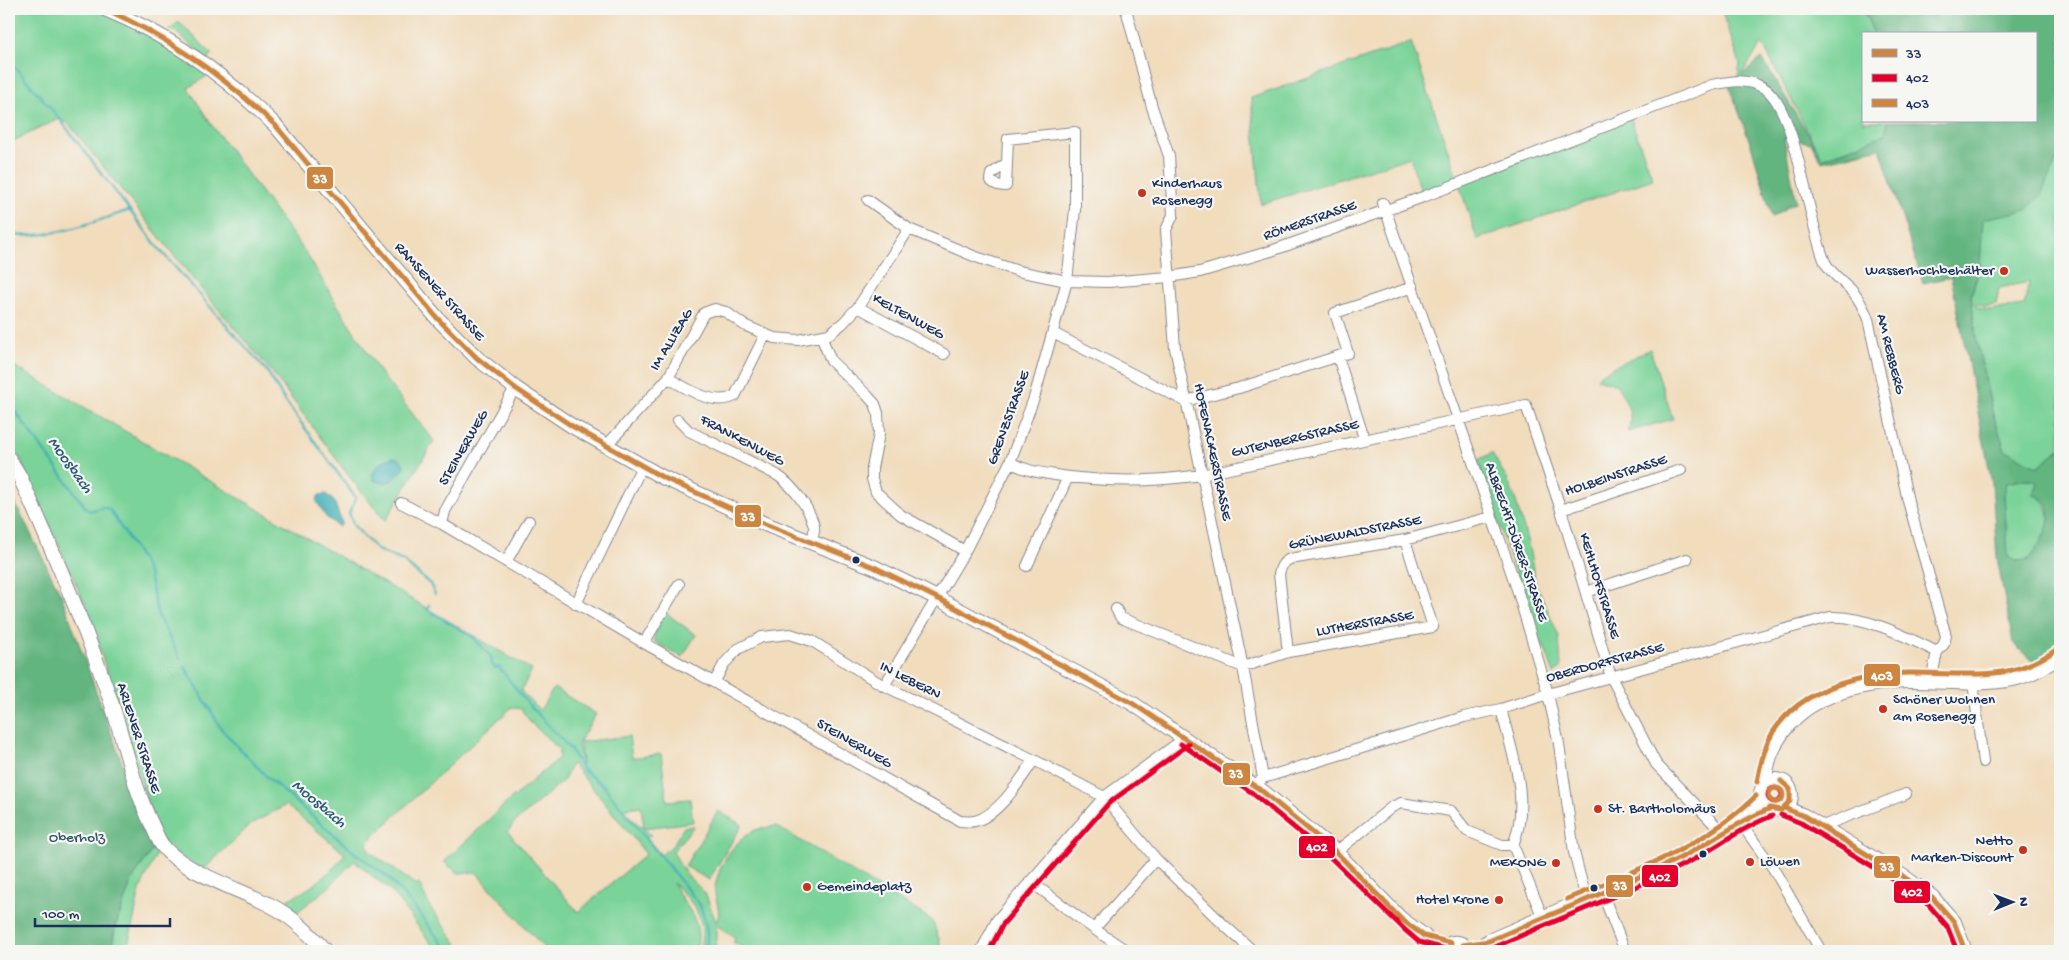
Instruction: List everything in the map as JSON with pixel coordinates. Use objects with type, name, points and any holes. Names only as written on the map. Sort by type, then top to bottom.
[{"type":"main road","name":"RAMSENER STRASSE","points":[[106,9],[145,26],[187,51],[215,71],[256,106],[276,126],[438,319],[477,358],[515,388],[606,446],[642,466],[707,498],[874,567],[937,598],[1132,703],[1258,782],[1336,852],[1401,918],[1424,936],[1437,951]]},
{"type":"main road","name":"ARLENER STRASSE","points":[[9,459],[20,475],[67,585],[109,697],[143,806],[161,844],[168,852],[192,868],[273,906],[304,929],[325,951]]},
{"type":"main road","points":[[1764,784],[1771,780],[1778,780],[1788,785],[1791,792],[1787,804],[1775,811],[1765,805],[1761,790],[1764,784],[1769,757],[1777,738],[1796,717],[1830,696],[1861,686],[1904,681],[1994,682],[2013,679],[2060,658]]},
{"type":"main road","points":[[1769,757],[1778,780]]},
{"type":"main road","points":[[1787,804],[1820,827],[1904,877],[1932,897],[1954,922],[1965,951]]},
{"type":"main road","points":[[1460,948],[1489,941],[1684,857],[1765,805]]},
{"type":"main road","name":"RAMSENER STRASSE","points":[[1424,936],[1460,948]]},
{"type":"street","name":"HOFENACKERSTRASSE","points":[[1126,9],[1152,107],[1169,156],[1173,204],[1172,215],[1166,230],[1175,348],[1243,667],[1258,782]]},
{"type":"street","name":"RÖMERSTRASSE","points":[[868,200],[910,229],[976,257],[1018,271],[1067,281],[1108,282],[1169,277],[1200,272],[1271,251],[1712,85],[1737,81],[1757,85]]},
{"type":"street","name":"AM REBBERG","points":[[1757,85],[1764,88],[1776,99],[1784,116],[1796,150],[1825,263],[1859,300],[1868,319],[1908,501],[1946,636],[1944,644],[1937,652]]},
{"type":"street","name":"GRENZSTRASSE","points":[[884,686],[965,551],[1010,462],[1034,398],[1054,333],[1067,281],[1075,210],[1075,132],[1008,139],[1007,163]]},
{"type":"street","name":"ALBRECHT-DÜRER-STRASSE","points":[[1384,207],[1517,589],[1548,694],[1558,737],[1574,852],[1586,899]]},
{"type":"street","name":"IM ALLIZAG","points":[[606,446],[668,378],[704,313],[715,309],[726,312],[744,325],[770,336],[798,340],[829,334],[843,323],[858,306],[910,229]]},
{"type":"street","points":[[1054,333],[1185,401],[1239,388],[1348,354],[1335,312],[1413,287]]},
{"type":"street","name":"KELTENWEG","points":[[858,306],[944,354]]},
{"type":"street","points":[[668,378],[702,396],[726,401],[735,396],[770,336]]},
{"type":"street","points":[[821,336],[831,361],[875,404],[878,413],[879,434],[872,468],[872,479],[876,492],[901,515],[965,551]]},
{"type":"street","points":[[1338,358],[1364,438]]},
{"type":"street","name":"STEINERWEG","points":[[442,524],[445,511],[515,388]]},
{"type":"street","name":"GUTENBERGSTRASSE","points":[[1010,462],[1024,470],[1098,481],[1171,480],[1526,405]]},
{"type":"street","name":"KEHLHOFSTRASSE","points":[[1526,405],[1561,510],[1611,677],[1656,764],[1723,833]]},
{"type":"street","name":"FRANKENWEG","points":[[678,420],[689,431],[777,475],[788,483],[795,491],[814,528],[811,542]]},
{"type":"street","points":[[576,604],[642,466]]},
{"type":"street","name":"HOLBEINSTRASSE","points":[[1561,510],[1681,470]]},
{"type":"street","points":[[1027,566],[1068,477]]},
{"type":"street","name":"STEINERWEG","points":[[401,503],[442,524],[644,643],[715,681],[960,821],[976,820],[988,814],[1008,796],[1034,760]]},
{"type":"street","name":"GRÜNEWALDSTRASSE","points":[[1288,652],[1279,574],[1280,566],[1286,561],[1405,540],[1491,517]]},
{"type":"street","points":[[506,562],[529,521]]},
{"type":"street","name":"LUTHERSTRASSE","points":[[1243,667],[1288,652],[1432,627],[1405,540]]},
{"type":"street","points":[[1586,592],[1687,559]]},
{"type":"street","points":[[644,643],[680,584]]},
{"type":"street","points":[[1116,609],[1121,618],[1243,667]]},
{"type":"street","name":"OBERDORFSTRASSE","points":[[1258,782],[1464,717],[1501,709],[1548,694],[1818,620],[1840,616],[1884,628],[1937,652]]},
{"type":"street","name":"IN LEBERN","points":[[715,681],[724,664],[738,649],[762,638],[790,634],[812,641],[884,686],[1034,760],[1104,797]]},
{"type":"street","points":[[1931,681],[1937,652]]},
{"type":"street","points":[[1973,682],[1984,762]]},
{"type":"street","points":[[1501,709],[1521,792],[1518,834],[1513,845],[1543,918]]},
{"type":"street","points":[[981,951],[997,920],[1104,797],[1185,738]]},
{"type":"street","points":[[1820,827],[1906,794]]},
{"type":"street","points":[[1104,797],[1156,859],[1224,926],[1253,951]]},
{"type":"street","points":[[1336,852],[1392,807],[1405,802],[1451,811],[1467,830],[1502,845],[1513,845]]},
{"type":"street","points":[[1744,819],[1821,951]]},
{"type":"street","points":[[1094,929],[1156,859]]},
{"type":"street","points":[[1030,881],[1127,951]]},
{"type":"street","points":[[1602,892],[1623,950]]},
{"type":"green space","points":[[9,9],[105,9],[215,71],[188,88],[211,124],[306,253],[381,374],[434,441],[385,521],[348,475],[272,372],[197,284],[68,123],[59,119],[9,143]]},
{"type":"green space","points":[[1721,9],[1863,9],[1873,32],[1862,32],[1862,122],[1888,122],[1885,134],[1822,159],[1762,43],[1737,81],[1740,64]]},
{"type":"green space","points":[[1863,9],[2060,9],[2060,153],[2041,195],[2027,210],[1983,219],[1980,266],[1971,295],[1976,338],[1992,411],[2005,450],[2038,467],[2060,448],[2060,656],[2040,669],[2013,643],[1997,558],[1992,483],[1951,277],[1923,283],[1880,148],[1822,162],[1811,143],[1784,138],[1796,202],[1772,217],[1752,148],[1729,85],[1762,58],[1823,159],[1885,134],[1888,122],[2036,122],[2036,32],[1873,32]],"holes":[[[2020,480],[2034,480],[2038,483],[2033,495],[2043,500],[2048,507],[2050,516],[2048,525],[2039,544],[2028,560],[2015,561],[2008,557],[2004,494],[2006,483]]]},
{"type":"green space","points":[[177,23],[180,23],[212,54],[208,60],[175,31],[170,30]]},
{"type":"green space","points":[[1411,42],[1459,183],[1630,117],[1653,179],[1477,239],[1459,184],[1423,197],[1410,157],[1261,204],[1251,98]]},
{"type":"green space","points":[[2036,122],[2060,151],[2060,448],[2038,467],[2005,450],[1992,411],[1976,338],[1971,295],[1979,272],[1953,275]],"holes":[[[2029,282],[2024,306],[1988,310],[1977,308],[1975,303],[1984,307],[1996,305],[1999,288]]]},
{"type":"green space","points":[[1650,349],[1673,419],[1627,432],[1630,414],[1617,385],[1597,379],[1600,374]]},
{"type":"green space","points":[[9,363],[532,670],[521,691],[540,710],[554,688],[596,714],[578,744],[582,765],[580,742],[629,736],[632,758],[661,754],[667,801],[690,799],[693,822],[644,828],[641,806],[621,809],[651,835],[647,838],[661,855],[673,845],[684,827],[694,826],[673,851],[688,876],[705,893],[716,922],[719,914],[715,888],[719,871],[728,855],[739,841],[753,831],[776,826],[932,920],[940,942],[939,951],[749,951],[733,942],[736,938],[716,925],[716,946],[714,951],[699,951],[702,930],[698,913],[688,898],[673,883],[695,922],[698,940],[696,951],[543,951],[544,948],[476,872],[458,873],[444,862],[502,807],[559,758],[559,749],[531,723],[521,709],[512,707],[367,842],[369,851],[413,883],[419,884],[430,907],[462,951],[437,951],[390,890],[354,861],[329,887],[297,912],[281,902],[315,884],[343,858],[344,853],[286,805],[250,825],[203,870],[161,844],[140,890],[127,951],[112,951],[115,927],[132,880],[159,839],[88,611],[18,455],[9,443]],"holes":[[[572,763],[646,854],[578,912],[508,832],[514,823],[564,780]]]},
{"type":"green space","points":[[1492,453],[1508,481],[1515,498],[1528,543],[1536,584],[1559,636],[1561,668],[1554,674],[1544,646],[1540,648],[1478,460]]},
{"type":"green space","points":[[2034,480],[2038,482],[2039,497],[2049,513],[2049,521],[2039,545],[2028,560],[2015,561],[2008,557],[2004,494],[2006,483]]},
{"type":"green space","name":"Oberholz","points":[[9,490],[62,597],[138,807],[156,844],[132,880],[115,927],[111,951],[9,951]]},
{"type":"green space","points":[[663,611],[696,635],[682,657],[653,641]]},
{"type":"green space","points":[[718,811],[742,825],[709,880],[685,866]]},
{"type":"water","points":[[395,457],[402,461],[404,466],[397,476],[387,483],[374,480],[372,475],[378,465],[387,459]]},
{"type":"water","points":[[326,494],[334,501],[342,523],[339,527],[326,517],[316,500],[319,495]]},
{"type":"waterway","points":[[9,60],[59,118],[160,250],[267,371],[283,398],[356,498],[349,513],[354,526],[377,550],[403,561],[430,584],[435,594]]},
{"type":"waterway","points":[[9,235],[40,235],[70,229],[130,210]]},
{"type":"waterway","name":"Moosbach","points":[[9,403],[86,508],[90,511],[103,507],[110,510],[143,562],[149,575],[158,616],[180,658]]},
{"type":"waterway","points":[[429,605],[428,610],[472,636],[491,657],[495,668],[499,667],[524,699],[570,749],[584,771],[603,785],[700,905],[707,933],[705,951]]},
{"type":"waterway","name":"Moosbach","points":[[185,667],[222,730],[267,777],[355,853],[388,877],[448,951]]},
{"type":"transit line","name":"33","points":[[105,9],[129,20],[196,60],[257,108],[276,126],[438,319],[477,358],[515,388],[572,426],[662,477],[765,524],[874,567],[937,598],[1132,703],[1262,791],[1336,852],[1401,919],[1424,936],[1451,943]]},
{"type":"transit line","name":"403","points":[[1757,782],[1767,744],[1773,732],[1799,704],[1833,686],[1871,676],[1890,674],[1985,674],[2002,672],[2038,661],[2056,650]]},
{"type":"transit line","name":"402","points":[[1181,744],[1251,792],[1331,858],[1419,942],[1449,950]]},
{"type":"transit line","name":"402","points":[[989,951],[1003,924],[1109,803],[1189,744]]},
{"type":"transit line","name":"33","points":[[1769,808],[1781,810],[1790,801],[1790,789],[1781,781]]},
{"type":"transit line","name":"402","points":[[1772,788],[1778,788],[1782,795],[1778,802],[1772,802],[1768,798],[1768,792],[1772,788]]},
{"type":"transit line","name":"403","points":[[1773,788],[1779,788],[1783,795],[1779,802],[1773,802],[1769,798],[1769,792],[1773,788]]},
{"type":"transit line","name":"403","points":[[1567,899],[1643,868],[1690,844],[1713,830],[1756,796]]},
{"type":"transit line","name":"33","points":[[1784,808],[1804,816],[1904,877],[1932,897],[1954,922],[1965,951]]},
{"type":"transit line","name":"33","points":[[1463,945],[1489,941],[1634,879],[1682,857],[1747,819],[1769,809]]},
{"type":"transit line","name":"402","points":[[1781,815],[1801,823],[1900,883],[1927,903],[1947,926],[1957,951]]},
{"type":"transit line","name":"402","points":[[1472,951],[1492,948],[1637,886],[1685,864],[1749,826],[1772,816]]},
{"type":"place","name":"Kinderhaus Rosenegg","points":[[1142,193]]},
{"type":"place","name":"Wasserhochbehälter","points":[[2004,271]]},
{"type":"place","name":"Schöner Wohnen am Rosenegg","points":[[1883,709]]},
{"type":"place","name":"St. Bartholomäus","points":[[1598,809]]},
{"type":"place","name":"Netto Marken-Discount","points":[[2023,850]]},
{"type":"place","name":"Löwen","points":[[1750,862]]},
{"type":"place","name":"MEKONG","points":[[1556,863]]},
{"type":"place","name":"Gemeindeplatz","points":[[807,887]]},
{"type":"place","name":"Hotel Krone","points":[[1499,900]]}]
